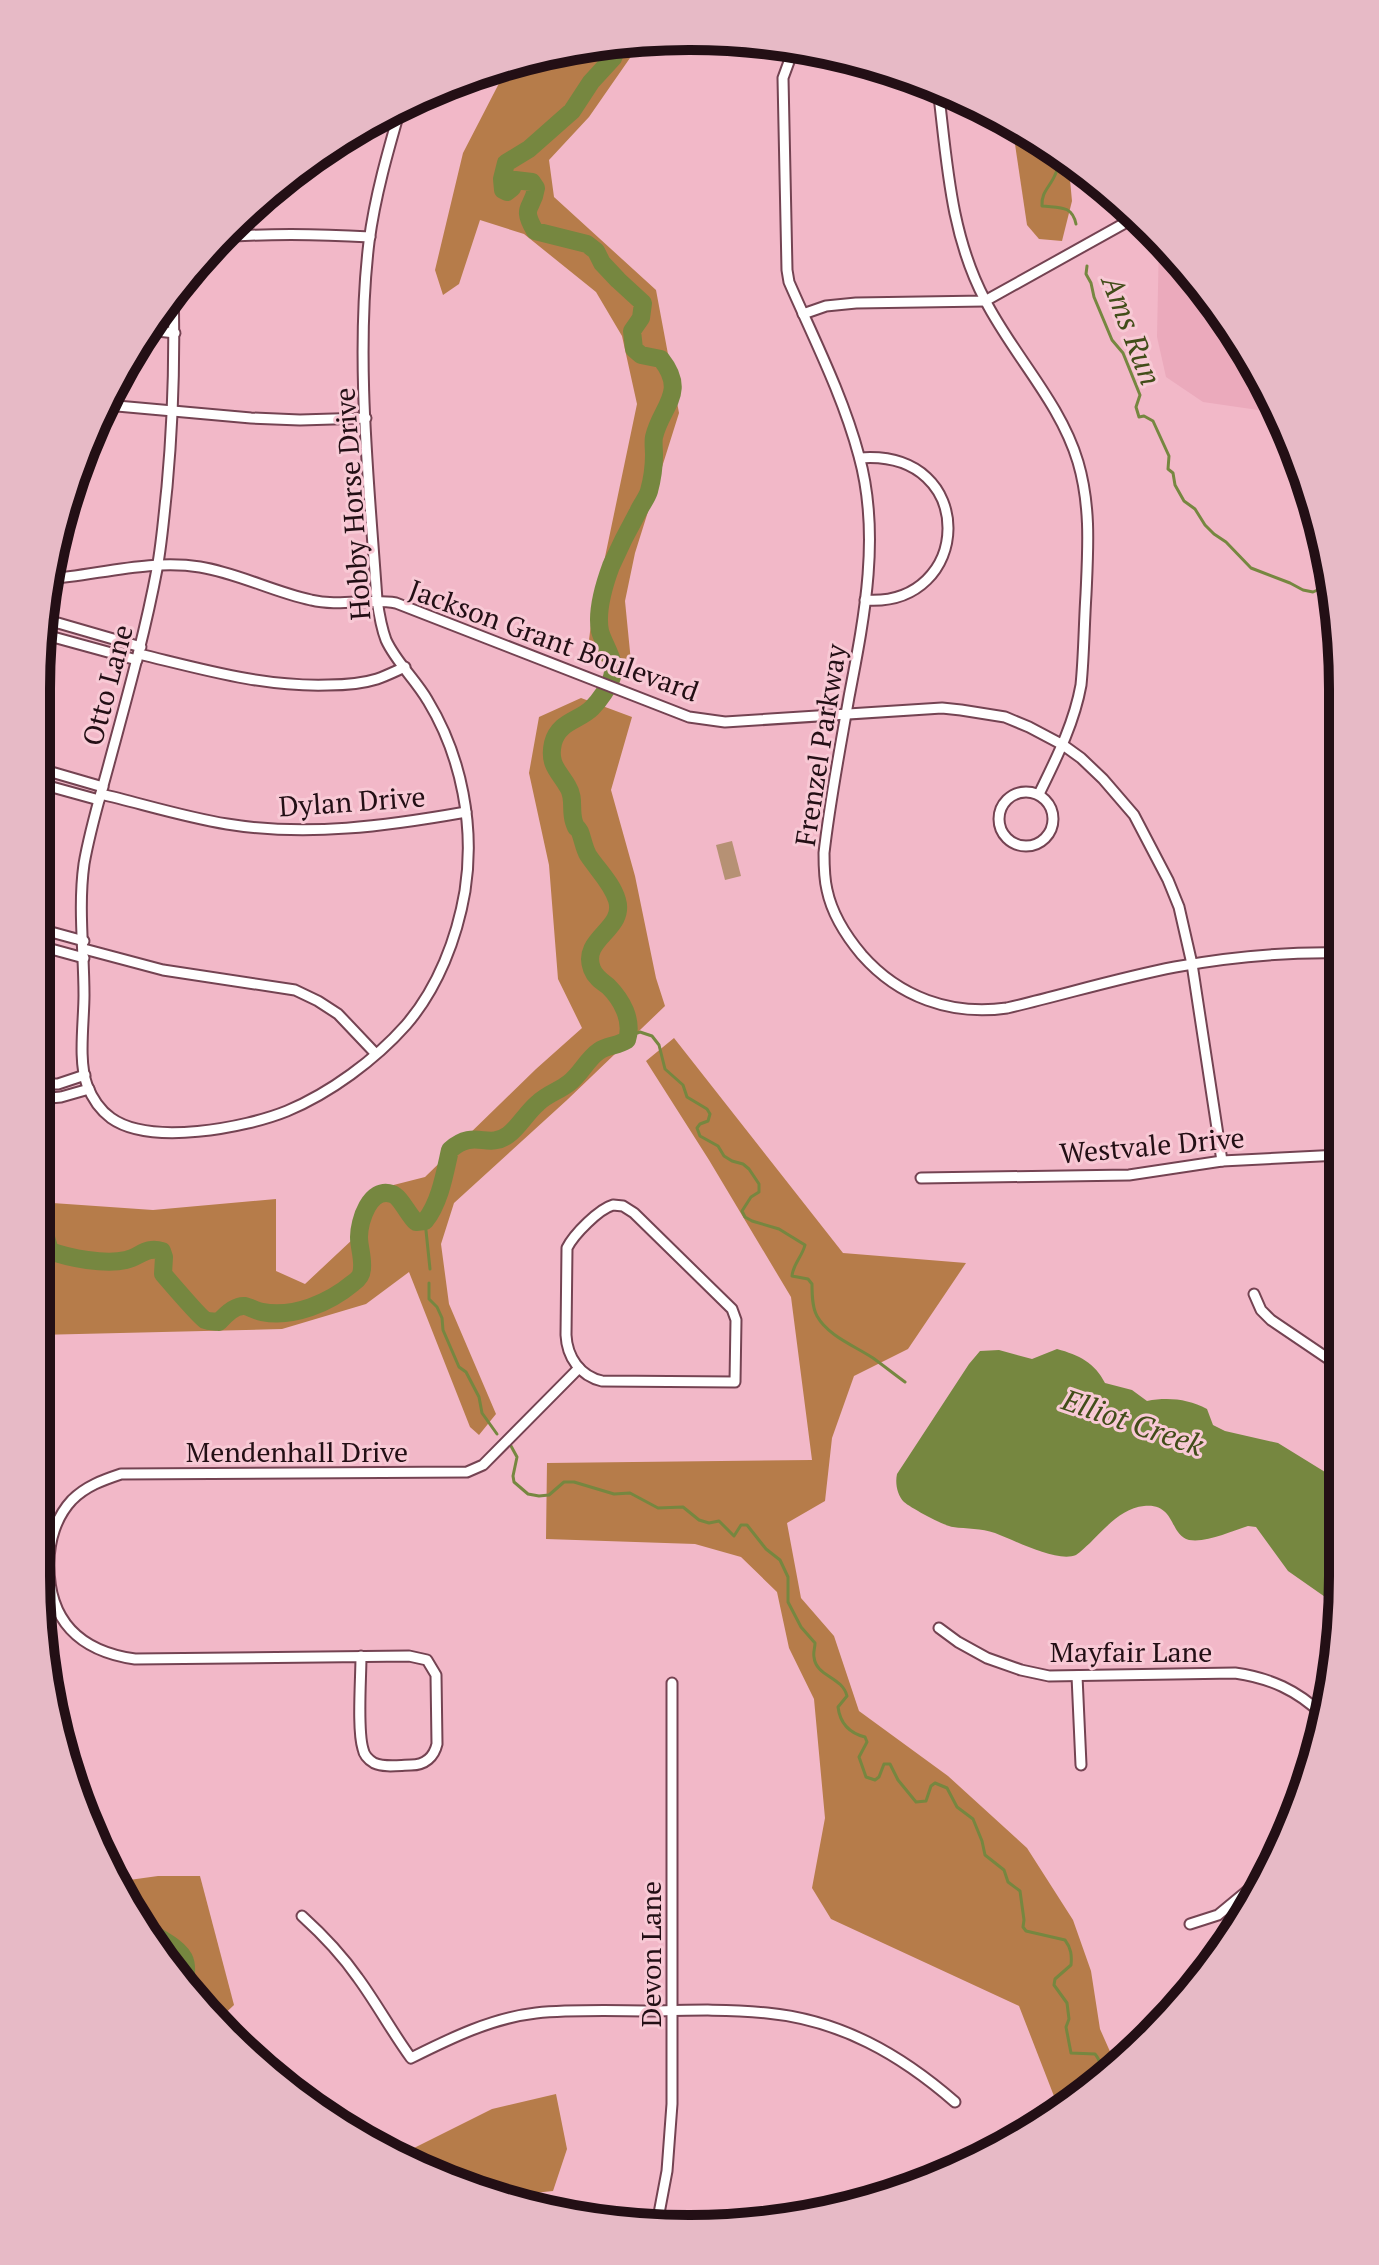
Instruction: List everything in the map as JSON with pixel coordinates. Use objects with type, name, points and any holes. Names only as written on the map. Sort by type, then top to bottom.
[{"type":"street","name":"Frenzel Parkway","points":[[790,58],[783,78],[789,282],[848,419],[860,458],[870,537],[865,600],[825,843],[827,891],[849,938],[875,970],[914,996],[952,1008],[988,1011],[1192,964],[1259,956],[1329,953]]},
{"type":"street","points":[[940,102],[956,221],[966,258],[985,301],[1059,417],[1078,461],[1085,490],[1089,533],[1082,669],[1076,706],[1063,745],[1039,794]]},
{"type":"street","name":"Hobby Horse Drive","points":[[89,1089],[111,1118],[136,1130],[216,1129],[242,1125],[287,1111],[340,1082],[406,1025],[442,968],[451,946],[467,877],[466,812],[458,773],[447,738],[427,699],[388,644],[377,600],[363,332],[370,237],[396,122]]},
{"type":"street","points":[[803,314],[826,306],[856,303],[985,301],[1126,222]]},
{"type":"street","points":[[239,236],[310,233],[370,237]]},
{"type":"street","name":"Otto Lane","points":[[89,1089],[85,1075],[84,867],[158,566],[174,411],[174,311]]},
{"type":"street","points":[[160,331],[175,333]]},
{"type":"street","points":[[117,406],[287,419],[366,418]]},
{"type":"street","points":[[860,458],[897,460],[927,477],[941,497],[949,522],[940,562],[923,583],[888,600],[865,600]]},
{"type":"street","name":"Jackson Grant Boulevard","points":[[60,578],[175,564],[224,572],[312,601],[377,600],[396,603],[689,717],[725,722],[942,708],[1005,717],[1029,727],[1063,745],[1103,779],[1134,815],[1168,880],[1179,907],[1192,964],[1222,1161]]},
{"type":"street","points":[[53,624],[58,623],[139,653]]},
{"type":"street","points":[[52,635],[225,675],[283,684],[357,684],[405,667]]},
{"type":"street","name":"Dylan Drive","points":[[50,773],[101,793]]},
{"type":"street","name":"Dylan Drive","points":[[50,785],[101,793],[198,818],[264,828],[310,830],[377,827],[466,812]]},
{"type":"street","points":[[1031,791],[1039,794],[1052,808],[1054,817],[1048,835],[1033,845],[1014,843],[1001,831],[999,814],[1002,806],[1014,794],[1031,791]]},
{"type":"street","points":[[50,934],[84,949],[163,970],[295,990],[338,1014],[375,1053]]},
{"type":"street","points":[[50,947],[84,949]]},
{"type":"street","points":[[50,1084],[85,1075]]},
{"type":"street","points":[[50,1098],[89,1089]]},
{"type":"street","name":"Westvale Drive","points":[[921,1178],[1129,1175],[1222,1161],[1329,1156]]},
{"type":"street","points":[[613,1205],[623,1206],[634,1213],[732,1309],[736,1320],[735,1382],[607,1381],[589,1377],[579,1368],[566,1342],[567,1248],[570,1241],[603,1209],[613,1205]]},
{"type":"street","points":[[1254,1294],[1261,1310],[1271,1320],[1329,1359]]},
{"type":"street","name":"Mendenhall Drive","points":[[50,1546],[54,1530],[73,1499],[102,1480],[121,1474],[471,1471],[487,1461],[579,1368]]},
{"type":"street","points":[[51,1599],[61,1617],[82,1640],[112,1656],[135,1659],[361,1656],[427,1660],[436,1675],[437,1744],[435,1752],[424,1763],[382,1765],[375,1764],[365,1755],[361,1746],[361,1656]]},
{"type":"street","name":"Mayfair Lane","points":[[939,1628],[987,1658],[1049,1676],[1208,1672],[1254,1676],[1294,1691],[1315,1708]]},
{"type":"street","points":[[1077,1676],[1081,1765]]},
{"type":"street","name":"Devon Lane","points":[[659,2214],[670,2145],[672,2104],[672,1683]]},
{"type":"street","points":[[1190,1924],[1218,1915],[1244,1894]]},
{"type":"street","points":[[302,1916],[351,1968],[411,2058],[470,2030],[534,2013],[672,2010],[766,2013],[791,2016],[865,2039],[910,2065],[955,2102]]},
{"type":"shaded area","points":[[634,52],[589,117],[549,160],[554,197],[656,290],[679,413],[635,553],[625,601],[632,672],[587,656],[637,404],[622,336],[596,292],[524,234],[480,220],[459,284],[443,295],[435,270],[463,153],[501,79],[565,62]]},
{"type":"shaded area","points":[[1014,139],[1070,175],[1072,201],[1062,241],[1039,239],[1027,225]]},
{"type":"shaded area","points":[[1159,255],[1221,334],[1265,411],[1203,402],[1166,377],[1157,337]]},
{"type":"shaded area","points":[[581,698],[632,717],[611,790],[635,876],[656,978],[665,1006],[454,1203],[441,1244],[449,1304],[496,1414],[479,1435],[470,1427],[409,1272],[366,1304],[282,1329],[50,1335],[50,1203],[153,1210],[276,1199],[276,1271],[305,1284],[353,1239],[370,1191],[425,1177],[582,1028],[558,979],[549,865],[529,773],[539,717]]},
{"type":"shaded area","points":[[732,841],[741,876],[725,880],[716,845]]},
{"type":"shaded area","points":[[674,1038],[843,1253],[966,1263],[908,1349],[854,1376],[832,1438],[825,1501],[787,1523],[801,1598],[834,1636],[859,1711],[948,1776],[1027,1848],[1073,1920],[1091,1971],[1100,2029],[1112,2055],[1055,2100],[1019,2006],[831,1919],[812,1888],[825,1818],[814,1699],[789,1648],[777,1592],[741,1557],[695,1544],[546,1539],[547,1463],[812,1460],[791,1297],[646,1061]]},
{"type":"shaded area","points":[[158,1876],[200,1876],[234,2005],[224,2014],[182,1965],[128,1880]]},
{"type":"shaded area","points":[[556,2094],[567,2149],[553,2191],[527,2194],[484,2181],[398,2144],[414,2148],[492,2109]]},
{"type":"water","name":"Elliot Creek","points":[[1057,1349],[1072,1354],[1086,1361],[1105,1383],[1132,1390],[1147,1401],[1163,1399],[1193,1403],[1207,1409],[1213,1425],[1225,1431],[1278,1443],[1329,1474],[1328,1599],[1288,1571],[1256,1527],[1248,1526],[1203,1540],[1189,1540],[1178,1532],[1162,1509],[1144,1506],[1121,1515],[1080,1552],[1068,1557],[1036,1550],[990,1531],[949,1526],[904,1502],[897,1489],[897,1474],[980,1351],[999,1350],[1032,1359]]},
{"type":"waterway","points":[[50,1251],[108,1262],[131,1259],[147,1251],[162,1251],[163,1274],[207,1321],[219,1322],[230,1311],[241,1306],[274,1313],[310,1307],[333,1297],[360,1277],[360,1230],[367,1206],[372,1200],[384,1193],[392,1194],[416,1222],[425,1221],[438,1196],[450,1150],[467,1140],[494,1141],[508,1135],[542,1100],[573,1079],[595,1054],[627,1040],[629,1025],[622,1004],[595,974],[590,958],[597,941],[615,919],[617,900],[587,852],[576,827],[570,791],[555,767],[552,751],[560,730],[592,708],[604,694],[612,677],[611,659],[600,631],[601,598],[611,566],[649,491],[654,464],[654,437],[670,399],[672,381],[661,359],[641,355],[634,349],[632,331],[641,318],[643,303],[587,244],[535,231],[528,216],[536,188],[532,182],[515,180],[507,192],[503,190],[502,179],[506,163],[529,149],[572,111],[615,54]]},
{"type":"waterway","name":"Ams Run","points":[[1058,167],[1043,197],[1042,206],[1068,210],[1076,224]]},
{"type":"waterway","name":"Ams Run","points":[[1087,266],[1086,274],[1094,297],[1112,340],[1123,353],[1140,395],[1136,407],[1139,417],[1153,421],[1169,456],[1168,469],[1173,473],[1175,485],[1184,501],[1251,568],[1303,590],[1313,592],[1321,588]]},
{"type":"waterway","points":[[629,1036],[640,1032],[652,1036],[659,1045],[665,1069],[683,1085],[687,1097],[710,1114],[708,1121],[697,1128],[700,1136],[718,1146],[724,1156],[743,1164],[759,1184],[759,1192],[751,1197],[742,1211],[745,1217],[779,1229],[805,1245],[792,1276],[808,1279],[812,1284],[814,1309],[822,1323],[905,1382]]},
{"type":"waterway","points":[[425,1221],[430,1269]]},
{"type":"waterway","points":[[429,1283],[429,1299],[442,1318],[443,1330],[459,1367],[466,1372],[479,1397],[482,1413],[497,1434]]},
{"type":"waterway","points":[[511,1446],[517,1457],[514,1482],[528,1494],[549,1495],[564,1482],[574,1482],[614,1494],[630,1493],[658,1508],[683,1507],[699,1520],[709,1523],[719,1521],[734,1536],[741,1525],[747,1525],[766,1549],[780,1560],[788,1577],[788,1602],[801,1627],[815,1643],[816,1664],[844,1689],[847,1696],[838,1707],[843,1722],[850,1730],[865,1737],[867,1742],[859,1757],[866,1777],[875,1780],[884,1764],[890,1764],[898,1780],[916,1802],[926,1801],[935,1783],[947,1788],[957,1807],[973,1819],[985,1855],[1004,1870],[1008,1882],[1020,1891],[1026,1931],[1067,1943],[1071,1965],[1055,1979],[1054,1985],[1067,2003],[1069,2019],[1066,2027],[1071,2053],[1095,2054],[1100,2065]]},
{"type":"waterway","points":[[166,1942],[183,1956],[186,1970]]}]
